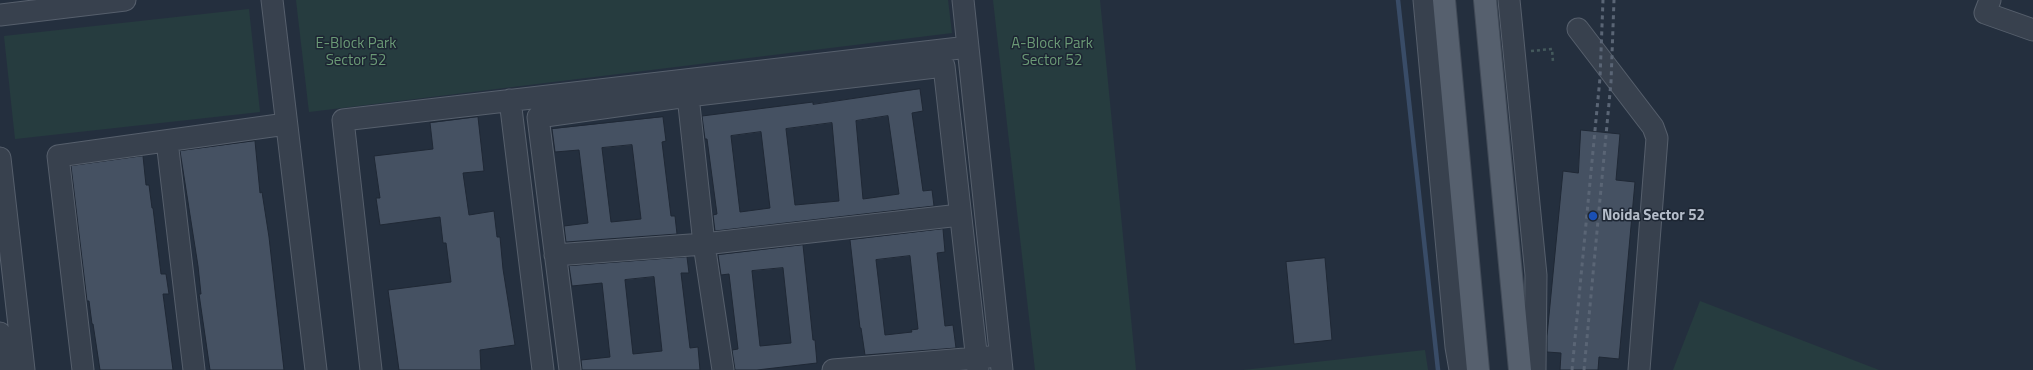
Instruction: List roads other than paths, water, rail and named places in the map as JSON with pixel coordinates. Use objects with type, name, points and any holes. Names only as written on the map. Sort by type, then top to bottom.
[{"type":"main road","points":[[1444,0],[1478,370]]},
{"type":"main road","points":[[1486,0],[1520,370]]},
{"type":"street","points":[[0,15],[125,0]]},
{"type":"street","points":[[272,0],[316,370]]},
{"type":"street","points":[[833,370],[1002,363],[963,0]]},
{"type":"street","points":[[1424,0],[1456,347],[1460,370]]},
{"type":"street","points":[[1510,0],[1536,275],[1535,370]]},
{"type":"street","points":[[1990,0],[1986,13],[2033,30]]},
{"type":"street","points":[[1578,29],[1653,127],[1657,138],[1640,370]]},
{"type":"street","points":[[371,370],[343,120],[968,47]]},
{"type":"street","points":[[570,370],[538,118],[688,96],[944,66],[977,364]]},
{"type":"street","points":[[688,96],[704,244],[723,370]]},
{"type":"street","points":[[510,100],[543,370]]},
{"type":"street","points":[[83,370],[58,156],[286,124]]},
{"type":"street","points":[[167,141],[194,370]]},
{"type":"street","points":[[0,158],[5,254],[24,370]]},
{"type":"street","points":[[555,255],[704,244],[960,215]]},
{"type":"street","points":[[0,334],[4,370]]},
{"type":"waterway","points":[[1398,0],[1438,370]]},
{"type":"railway","points":[[1572,370],[1600,78],[1603,0]]},
{"type":"railway","points":[[1584,370],[1611,82],[1614,0]]},
{"type":"place","name":"Noida Sector 52","points":[[1593,216]]},
{"type":"park label","name":"E-Block Park Sector 52","points":[[356,52]]},
{"type":"park label","name":"A-Block Park Sector 52","points":[[1052,52]]}]
